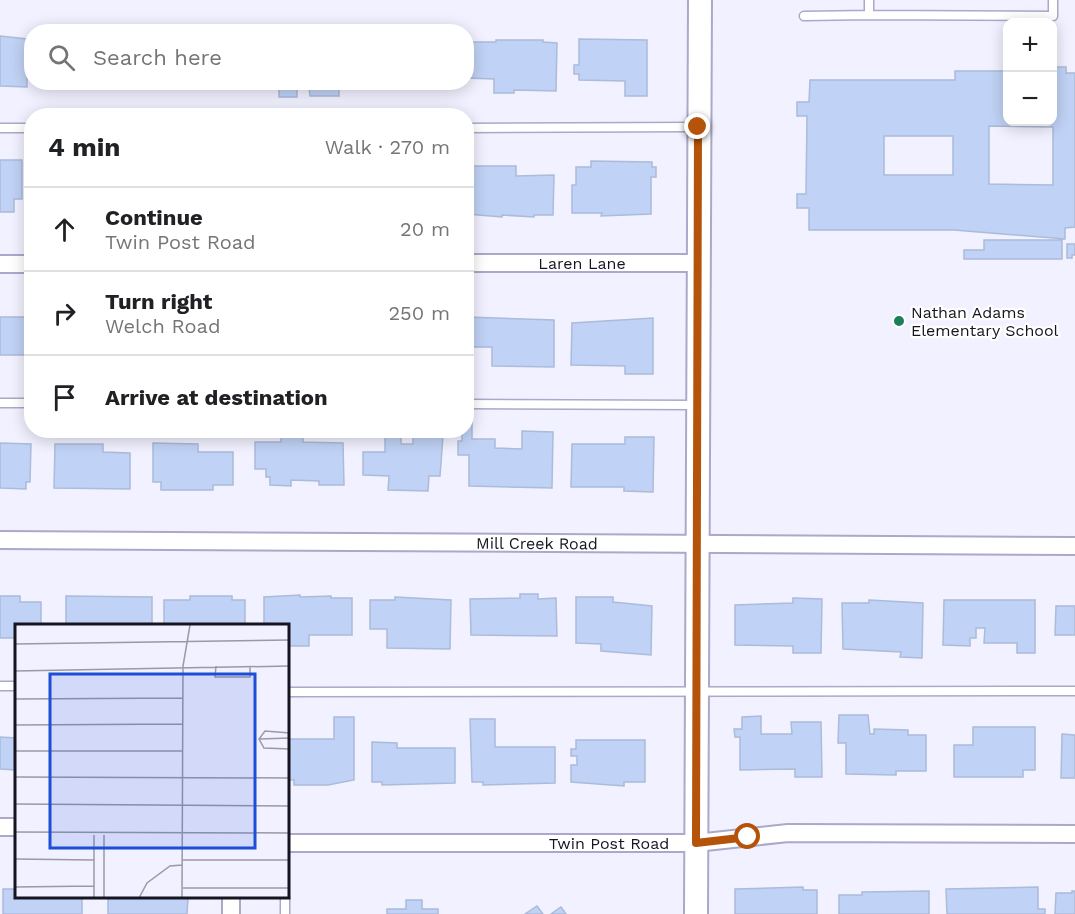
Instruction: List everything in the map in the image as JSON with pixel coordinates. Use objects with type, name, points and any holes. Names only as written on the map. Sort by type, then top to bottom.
[{"type":"street","points":[[696,914],[700,0]]},
{"type":"street","name":"Laren Lane","points":[[474,263],[698,263]]},
{"type":"street","points":[[0,264],[24,264]]},
{"type":"street","name":"Mill Creek Road","points":[[0,540],[1075,546]]},
{"type":"street","name":"Twin Post Road","points":[[290,843],[696,843],[788,833],[1075,834]]},
{"type":"lane","points":[[869,0],[869,15]]},
{"type":"lane","points":[[804,16],[1053,16],[1053,0]]},
{"type":"lane","points":[[474,128],[698,127]]},
{"type":"lane","points":[[0,128],[24,128]]},
{"type":"lane","points":[[0,403],[24,403]]},
{"type":"lane","points":[[474,404],[697,405]]},
{"type":"lane","points":[[290,692],[1075,691]]},
{"type":"building","points":[[0,36],[24,39],[24,87],[0,86]]},
{"type":"building","points":[[579,39],[647,40],[647,96],[625,96],[625,81],[579,80],[579,74],[574,74],[574,65],[579,65]]},
{"type":"building","points":[[496,40],[543,40],[543,42],[557,43],[556,91],[514,90],[514,93],[494,93],[494,79],[474,78],[474,42],[496,42]]},
{"type":"building","points":[[1057,67],[1066,67],[1066,73],[1075,73],[1075,227],[1065,228],[1065,239],[954,230],[809,230],[809,208],[797,208],[797,194],[806,194],[807,116],[797,116],[797,102],[809,102],[810,80],[955,80],[955,71],[1003,71],[1003,126],[1057,126]],"holes":[[[989,126],[1053,127],[1053,185],[989,184]],[[884,136],[953,136],[953,175],[884,175]]]},
{"type":"building","points":[[279,90],[297,90],[297,97],[279,97]]},
{"type":"building","points":[[309,90],[339,90],[339,96],[310,96]]},
{"type":"building","points":[[0,160],[22,160],[22,199],[14,199],[14,212],[0,212]]},
{"type":"building","points":[[591,161],[652,162],[652,167],[656,167],[656,177],[651,177],[651,214],[601,216],[602,213],[572,213],[572,185],[576,185],[576,167],[591,167]]},
{"type":"building","points":[[474,166],[516,166],[516,176],[554,175],[553,215],[534,215],[534,217],[502,215],[502,217],[474,215]]},
{"type":"building","points":[[984,240],[1062,240],[1062,259],[964,259],[964,250],[984,250]]},
{"type":"building","points":[[1067,244],[1075,244],[1075,255],[1072,255],[1072,258],[1067,258]]},
{"type":"building","points":[[0,317],[24,317],[24,355],[0,355]]},
{"type":"building","points":[[474,317],[554,320],[554,367],[492,366],[492,347],[474,347]]},
{"type":"building","points":[[653,318],[653,374],[625,374],[625,366],[571,365],[572,323]]},
{"type":"building","points":[[522,431],[553,432],[552,488],[469,486],[469,455],[458,455],[458,441],[462,441],[462,438],[495,439],[495,448],[522,449]]},
{"type":"building","points":[[625,437],[654,437],[653,492],[624,491],[624,487],[571,487],[572,444],[625,444]]},
{"type":"building","points":[[281,438],[303,438],[303,442],[343,443],[344,485],[319,485],[319,481],[291,480],[291,486],[270,485],[270,477],[266,477],[266,469],[255,469],[255,442],[281,442]]},
{"type":"building","points":[[385,438],[401,438],[401,444],[413,444],[413,438],[443,438],[440,476],[429,476],[428,491],[388,490],[389,476],[363,475],[363,452],[385,452]]},
{"type":"building","points":[[0,443],[31,444],[30,482],[26,482],[26,489],[0,488]]},
{"type":"building","points":[[153,443],[198,444],[198,452],[233,452],[233,485],[213,485],[213,490],[161,490],[161,482],[153,482]]},
{"type":"building","points":[[55,444],[103,444],[103,452],[130,453],[130,489],[54,488]]},
{"type":"building","points":[[520,594],[538,594],[538,599],[556,598],[557,636],[471,635],[470,599],[520,598]]},
{"type":"building","points":[[300,595],[300,597],[352,598],[352,635],[309,635],[309,646],[290,646],[290,624],[264,624],[264,597]]},
{"type":"building","points":[[0,596],[20,596],[20,602],[41,602],[41,624],[15,624],[15,638],[0,638]]},
{"type":"building","points":[[66,596],[152,597],[152,624],[66,624]]},
{"type":"building","points":[[190,596],[232,596],[232,600],[245,600],[245,624],[164,624],[164,600],[190,600]]},
{"type":"building","points":[[395,597],[451,600],[450,649],[387,648],[387,629],[370,629],[370,600],[395,600]]},
{"type":"building","points":[[576,597],[613,597],[613,602],[652,606],[651,655],[601,651],[601,644],[576,643]]},
{"type":"building","points":[[793,598],[822,599],[821,653],[793,653],[793,646],[735,645],[735,605],[793,603]]},
{"type":"building","points":[[869,600],[923,603],[922,658],[900,657],[901,652],[843,649],[842,603],[869,603]]},
{"type":"building","points":[[944,600],[1035,600],[1035,653],[1017,653],[1017,643],[984,643],[985,628],[976,628],[976,638],[970,638],[970,646],[943,645]]},
{"type":"building","points":[[1056,606],[1075,606],[1075,635],[1055,635]]},
{"type":"building","points":[[839,715],[868,715],[870,734],[874,734],[874,729],[908,730],[908,735],[926,735],[926,771],[896,771],[896,775],[846,774],[846,743],[838,743]]},
{"type":"building","points":[[761,716],[761,734],[792,734],[791,722],[821,722],[822,777],[795,777],[795,769],[740,770],[740,737],[735,737],[734,729],[742,729],[742,717]]},
{"type":"building","points":[[334,717],[354,717],[354,780],[328,785],[294,785],[294,780],[290,780],[290,739],[334,739]]},
{"type":"building","points":[[470,719],[495,719],[495,747],[555,747],[555,783],[483,785],[483,782],[472,782]]},
{"type":"building","points":[[973,727],[1035,727],[1035,770],[1023,770],[1023,777],[954,777],[954,745],[973,745]]},
{"type":"building","points":[[1062,734],[1075,735],[1075,778],[1061,778]]},
{"type":"building","points":[[0,737],[15,738],[15,770],[0,769]]},
{"type":"building","points":[[576,740],[645,740],[645,782],[624,782],[624,786],[571,782],[571,765],[577,765],[577,756],[571,756],[571,749],[576,749]]},
{"type":"building","points":[[372,742],[397,743],[397,748],[455,748],[455,783],[382,785],[382,782],[372,782]]},
{"type":"building","points":[[803,887],[803,890],[817,890],[817,914],[735,914],[735,889]]},
{"type":"building","points":[[1038,887],[1038,909],[1045,909],[1045,914],[947,914],[946,889]]},
{"type":"building","points":[[3,889],[15,889],[15,899],[82,899],[82,914],[3,914]]},
{"type":"building","points":[[929,891],[929,914],[839,914],[839,895],[862,895],[862,892]]},
{"type":"building","points":[[1075,891],[1075,914],[1055,914],[1056,893],[1072,893]]},
{"type":"building","points":[[108,899],[188,899],[187,914],[108,914]]},
{"type":"building","points":[[406,900],[422,900],[422,909],[438,909],[438,914],[387,914],[387,909],[406,909]]},
{"type":"building","points":[[537,906],[543,914],[525,914]]},
{"type":"building","points":[[561,907],[566,914],[551,914]]},
{"type":"place","name":"Nathan Adams Elementary School","points":[[899,321]]},
{"type":"route","points":[[698,127],[696,843],[748,837]]}]
